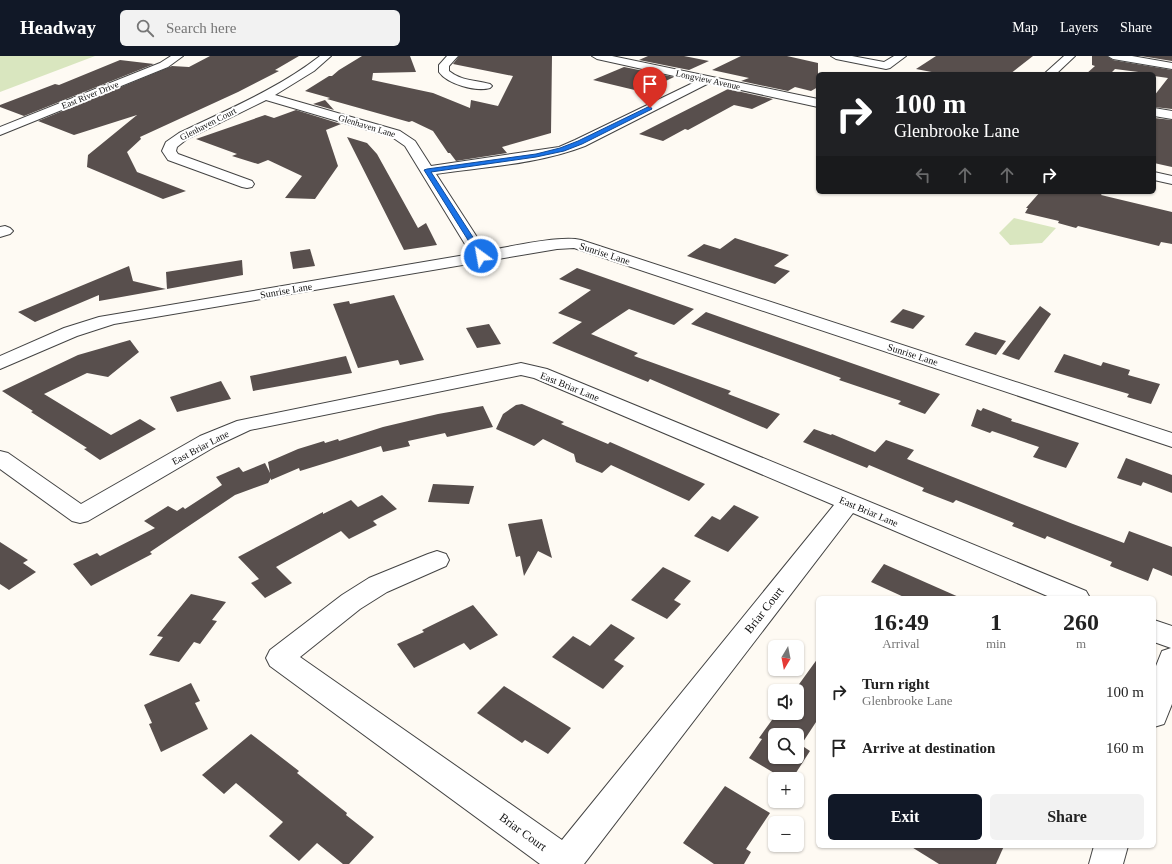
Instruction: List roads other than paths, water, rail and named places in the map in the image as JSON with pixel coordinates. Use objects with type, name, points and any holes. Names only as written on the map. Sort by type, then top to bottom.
[{"type":"street","name":"East River Drive","points":[[0,131],[141,74],[178,56]]},
{"type":"street","points":[[265,96],[310,69],[326,56]]},
{"type":"street","points":[[454,56],[444,65],[444,72],[447,75],[458,81],[486,86]]},
{"type":"street","name":"Longview Avenue","points":[[597,56],[816,104]]},
{"type":"street","points":[[836,56],[886,66],[901,56]]},
{"type":"street","points":[[1051,72],[1070,56]]},
{"type":"street","points":[[1113,56],[1172,66]]},
{"type":"street","points":[[427,170],[562,150],[580,143],[707,80]]},
{"type":"street","name":"Glenhaven Lane","points":[[265,96],[402,137],[408,142],[427,170],[481,256]]},
{"type":"street","name":"Glenhaven Court","points":[[247,184],[173,157],[169,151],[171,145],[180,138],[265,96]]},
{"type":"street","points":[[1156,112],[1172,115]]},
{"type":"street","points":[[1156,176],[1172,180]]},
{"type":"street","name":"Sunrise Lane","points":[[0,363],[67,333],[102,321],[481,256],[570,243],[582,245],[1172,440]]},
{"type":"street","name":"East Briar Lane","points":[[0,458],[80,515],[208,441],[238,427],[521,369],[540,372],[1072,596]]},
{"type":"street","name":"Briar Court","points":[[437,560],[378,585],[351,602],[280,658],[564,862],[850,503]]},
{"type":"street","points":[[1156,631],[1172,638]]},
{"type":"street","points":[[1156,709],[1172,659]]},
{"type":"street","points":[[1106,864],[1110,848]]}]
